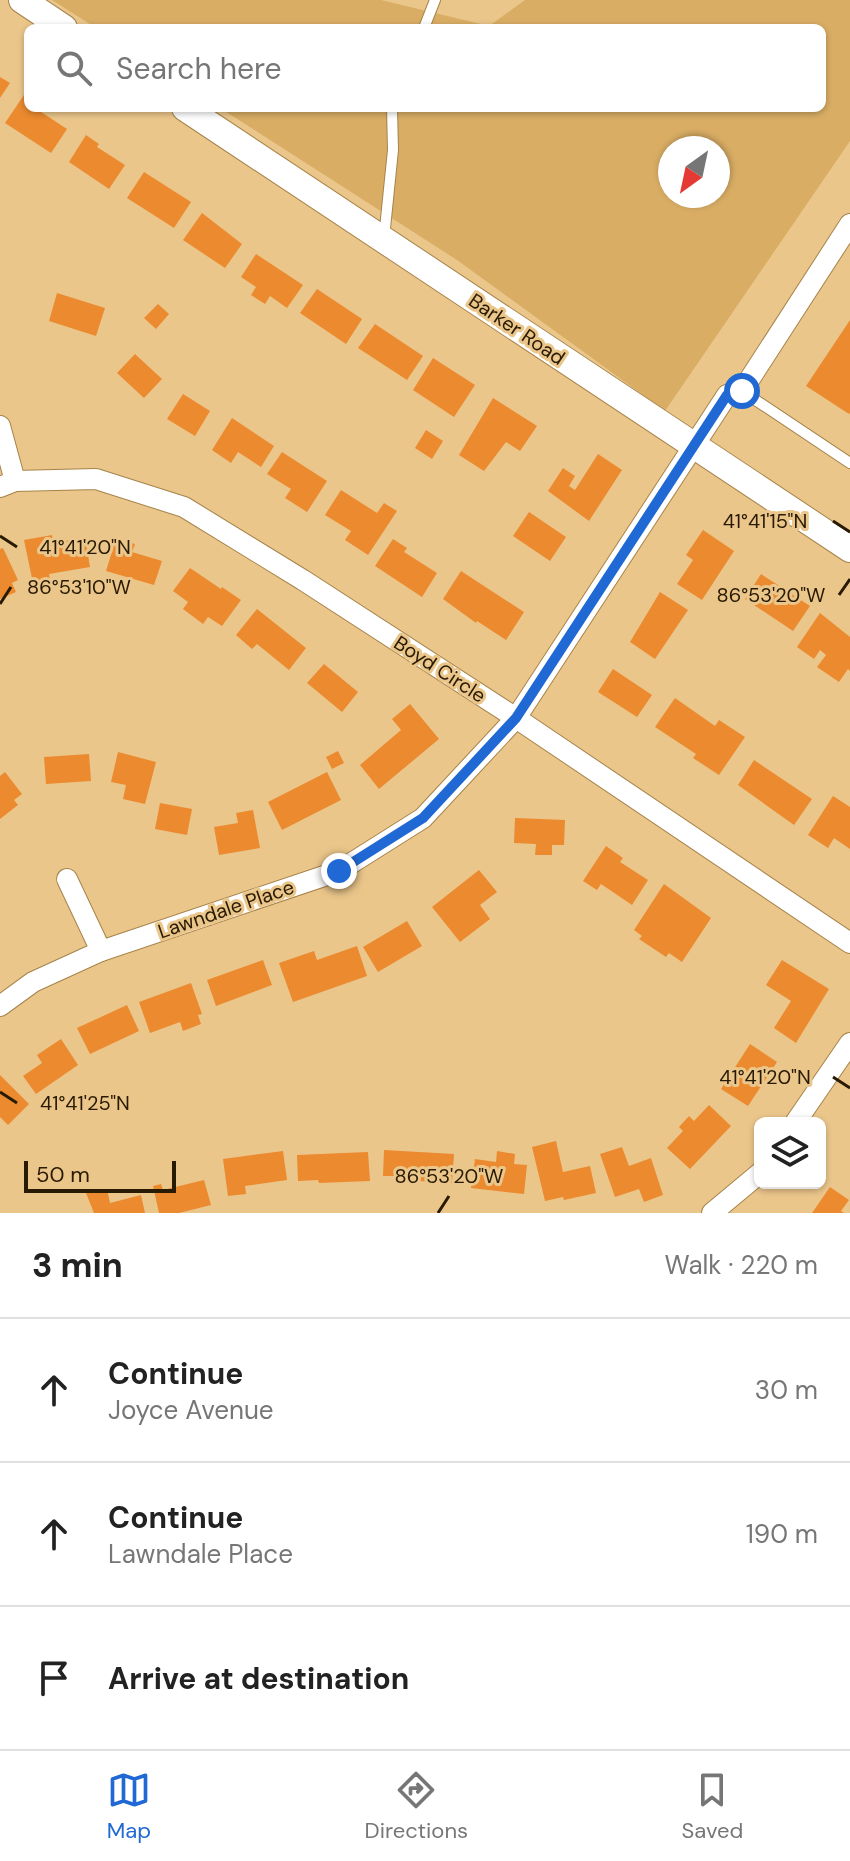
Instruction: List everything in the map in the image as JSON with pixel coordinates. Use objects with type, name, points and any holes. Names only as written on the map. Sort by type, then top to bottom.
[{"type":"street","points":[[22,0],[58,24]]},
{"type":"street","name":"Barker Road","points":[[191,112],[850,549]]},
{"type":"street","name":"Lawndale Place","points":[[0,1006],[33,982],[101,951],[339,871],[423,818],[516,718],[727,395],[742,391],[850,224]]},
{"type":"street","points":[[0,426],[8,484]]},
{"type":"street","name":"Boyd Circle","points":[[8,484],[96,479],[184,507],[516,718],[850,943]]},
{"type":"street","points":[[67,879],[101,951]]},
{"type":"street","points":[[799,1117],[850,1043]]},
{"type":"street","points":[[712,1213],[754,1178]]},
{"type":"lane","points":[[426,24],[435,0]]},
{"type":"lane","points":[[383,240],[393,150],[392,112]]},
{"type":"lane","points":[[742,391],[850,463]]},
{"type":"shaded area","points":[[52,0],[381,0],[481,24],[90,24]]},
{"type":"shaded area","points":[[525,0],[850,0],[850,141],[665,411],[457,260],[226,112],[826,112],[826,24],[492,24]]},
{"type":"building","points":[[0,77],[10,83],[0,98]]},
{"type":"building","points":[[24,95],[24,112],[41,112],[67,129],[51,153],[5,123]]},
{"type":"building","points":[[86,135],[99,144],[97,147],[125,165],[109,189],[69,162]]},
{"type":"building","points":[[144,172],[191,202],[174,228],[127,198]]},
{"type":"building","points":[[202,213],[242,244],[225,268],[183,240]]},
{"type":"building","points":[[256,254],[303,285],[287,308],[270,296],[265,304],[251,295],[256,287],[241,277]]},
{"type":"building","points":[[317,289],[362,319],[346,344],[300,313]]},
{"type":"building","points":[[57,293],[105,308],[96,336],[49,321]]},
{"type":"building","points":[[158,304],[169,314],[156,329],[144,318]]},
{"type":"building","points":[[850,320],[850,413],[849,414],[806,386]]},
{"type":"building","points":[[375,324],[423,356],[407,380],[358,348]]},
{"type":"building","points":[[135,354],[162,379],[144,398],[117,373]]},
{"type":"building","points":[[433,358],[475,385],[454,417],[413,390]]},
{"type":"building","points":[[183,394],[210,411],[195,436],[167,419]]},
{"type":"building","points":[[493,398],[537,426],[520,451],[506,442],[484,471],[459,455]]},
{"type":"building","points":[[232,418],[274,446],[261,467],[238,452],[231,463],[212,450]]},
{"type":"building","points":[[426,430],[443,441],[432,459],[415,448]]},
{"type":"building","points":[[282,452],[327,481],[307,512],[285,498],[291,489],[267,474]]},
{"type":"building","points":[[598,454],[622,470],[589,521],[548,491],[563,468],[575,476],[569,486],[575,490]]},
{"type":"building","points":[[341,490],[377,513],[384,503],[397,511],[368,555],[345,540],[351,531],[325,515]]},
{"type":"building","points":[[529,512],[566,537],[550,561],[513,536]]},
{"type":"building","points":[[703,530],[734,551],[702,600],[677,584],[693,560],[686,555]]},
{"type":"building","points":[[52,535],[53,543],[85,537],[90,567],[49,574],[51,584],[34,588],[24,540]]},
{"type":"building","points":[[116,539],[135,544],[132,552],[162,561],[154,585],[106,571]]},
{"type":"building","points":[[393,539],[407,548],[404,552],[437,573],[422,597],[375,566]]},
{"type":"building","points":[[3,548],[18,580],[12,583],[16,592],[0,599],[0,549]]},
{"type":"building","points":[[190,568],[241,600],[222,626],[208,617],[203,624],[183,609],[188,602],[173,591]]},
{"type":"building","points":[[461,571],[524,612],[506,640],[443,599]]},
{"type":"building","points":[[761,574],[810,606],[793,631],[745,599]]},
{"type":"building","points":[[660,592],[688,610],[655,659],[630,642]]},
{"type":"building","points":[[257,609],[306,648],[289,670],[257,644],[252,649],[236,635]]},
{"type":"building","points":[[820,613],[850,637],[850,671],[848,669],[839,682],[817,667],[826,655],[820,650],[814,659],[797,647]]},
{"type":"building","points":[[324,664],[358,692],[342,712],[307,683]]},
{"type":"building","points":[[613,669],[652,695],[637,717],[598,692]]},
{"type":"building","points":[[675,698],[715,726],[719,720],[745,737],[719,775],[693,758],[696,754],[655,727]]},
{"type":"building","points":[[410,704],[439,739],[379,789],[360,765],[401,730],[392,719]]},
{"type":"building","points":[[338,751],[344,763],[332,769],[326,757]]},
{"type":"building","points":[[118,752],[156,762],[145,804],[123,799],[126,785],[111,782]]},
{"type":"building","points":[[89,754],[91,781],[46,784],[44,757]]},
{"type":"building","points":[[754,760],[812,799],[794,825],[738,785]]},
{"type":"building","points":[[5,772],[22,794],[14,800],[18,805],[0,819],[0,776]]},
{"type":"building","points":[[327,772],[341,800],[282,830],[268,802]]},
{"type":"building","points":[[833,796],[850,807],[850,849],[834,838],[828,848],[808,835]]},
{"type":"building","points":[[160,803],[192,809],[187,835],[155,829]]},
{"type":"building","points":[[253,810],[260,848],[219,855],[214,827],[238,823],[236,813]]},
{"type":"building","points":[[515,818],[565,820],[564,845],[552,845],[552,855],[535,855],[536,844],[514,843]]},
{"type":"building","points":[[606,846],[623,858],[620,862],[648,880],[632,905],[601,884],[597,890],[583,881]]},
{"type":"building","points":[[479,870],[497,892],[480,905],[490,919],[460,942],[432,907]]},
{"type":"building","points":[[664,884],[711,918],[682,962],[669,953],[666,957],[639,939],[642,936],[634,930]]},
{"type":"building","points":[[407,921],[422,946],[378,972],[363,947]]},
{"type":"building","points":[[357,946],[367,976],[293,1002],[279,963],[314,951],[317,960]]},
{"type":"building","points":[[263,960],[272,985],[216,1006],[207,980]]},
{"type":"building","points":[[782,960],[829,989],[796,1043],[774,1028],[791,1001],[766,985]]},
{"type":"building","points":[[191,983],[202,1014],[198,1015],[201,1024],[183,1031],[180,1022],[150,1033],[139,1002]]},
{"type":"building","points":[[127,1005],[139,1031],[90,1054],[77,1028]]},
{"type":"building","points":[[61,1039],[78,1065],[36,1094],[23,1076],[42,1063],[37,1055]]},
{"type":"building","points":[[750,1044],[777,1062],[748,1106],[721,1089]]},
{"type":"building","points":[[0,1075],[29,1104],[8,1125],[0,1117]]},
{"type":"building","points":[[709,1105],[731,1126],[690,1169],[667,1148],[683,1131],[679,1127],[689,1116],[694,1121]]},
{"type":"building","points":[[556,1141],[563,1172],[590,1166],[596,1193],[545,1201],[532,1147]]},
{"type":"building","points":[[622,1147],[629,1166],[651,1158],[663,1195],[644,1202],[639,1189],[615,1197],[600,1154]]},
{"type":"building","points":[[384,1150],[454,1154],[452,1183],[383,1176]]},
{"type":"building","points":[[283,1151],[287,1180],[245,1186],[246,1194],[228,1196],[223,1159]]},
{"type":"building","points":[[497,1151],[515,1154],[514,1164],[527,1165],[524,1194],[471,1188],[475,1159],[496,1162]]},
{"type":"building","points":[[368,1152],[370,1181],[298,1181],[297,1155]]},
{"type":"building","points":[[204,1180],[211,1205],[179,1213],[159,1213],[153,1186],[161,1184],[163,1190]]},
{"type":"building","points":[[830,1187],[849,1200],[841,1211],[844,1213],[812,1213]]},
{"type":"building","points":[[107,1189],[110,1203],[141,1195],[145,1213],[94,1213],[86,1193]]},
{"type":"route","points":[[339,871],[423,818],[516,718],[727,395],[742,391]]}]
